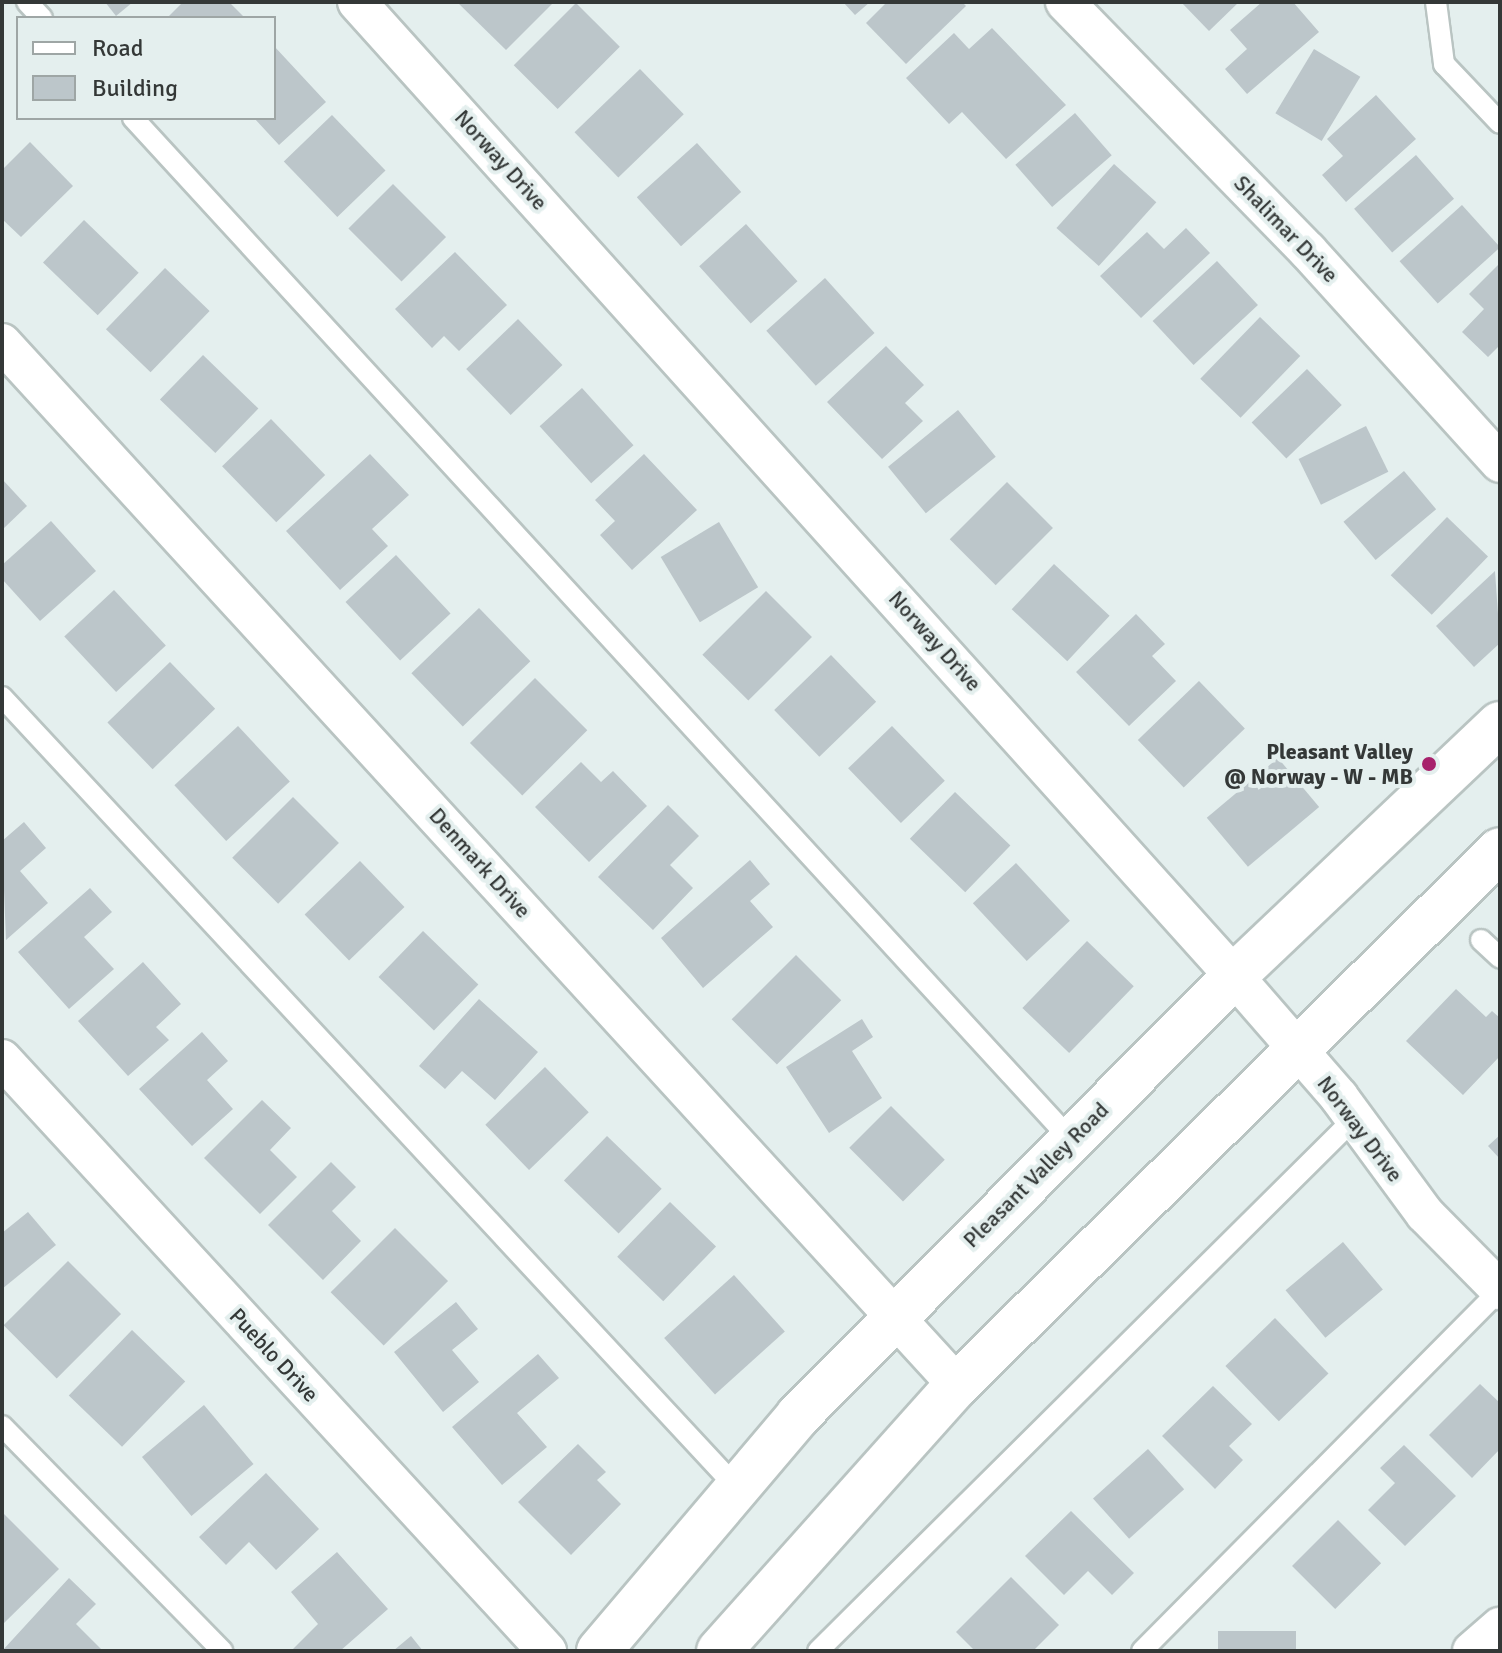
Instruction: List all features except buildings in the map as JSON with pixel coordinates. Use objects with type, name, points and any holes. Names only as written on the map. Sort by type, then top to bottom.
[{"type":"main road","name":"Pleasant Valley Road","points":[[599,1651],[737,1488],[892,1320],[1234,976],[1500,724]]},
{"type":"main road","points":[[719,1651],[957,1385],[1500,850]]},
{"type":"street","name":"Norway Drive","points":[[357,2],[1234,976],[1355,1118],[1425,1214],[1500,1290]]},
{"type":"street","name":"Shalimar Drive","points":[[1073,5],[1308,251],[1500,463]]},
{"type":"street","name":"Denmark Drive","points":[[2,343],[892,1320],[957,1385]]},
{"type":"street","name":"Pueblo Drive","points":[[2,1059],[547,1651]]},
{"type":"street","points":[[1472,1651],[1500,1627]]},
{"type":"lane","points":[[1436,2],[1444,64],[1500,123]]},
{"type":"lane","points":[[135,120],[1071,1140]]},
{"type":"lane","points":[[2,697],[737,1488]]},
{"type":"lane","points":[[1481,940],[1500,958]]},
{"type":"lane","points":[[818,1651],[850,1611],[1355,1118]]},
{"type":"lane","points":[[1142,1651],[1500,1290]]},
{"type":"lane","points":[[2,1426],[222,1651]]},
{"type":"place","name":"Pleasant Valley @ Norway - W - MB","points":[[1429,764]]}]
